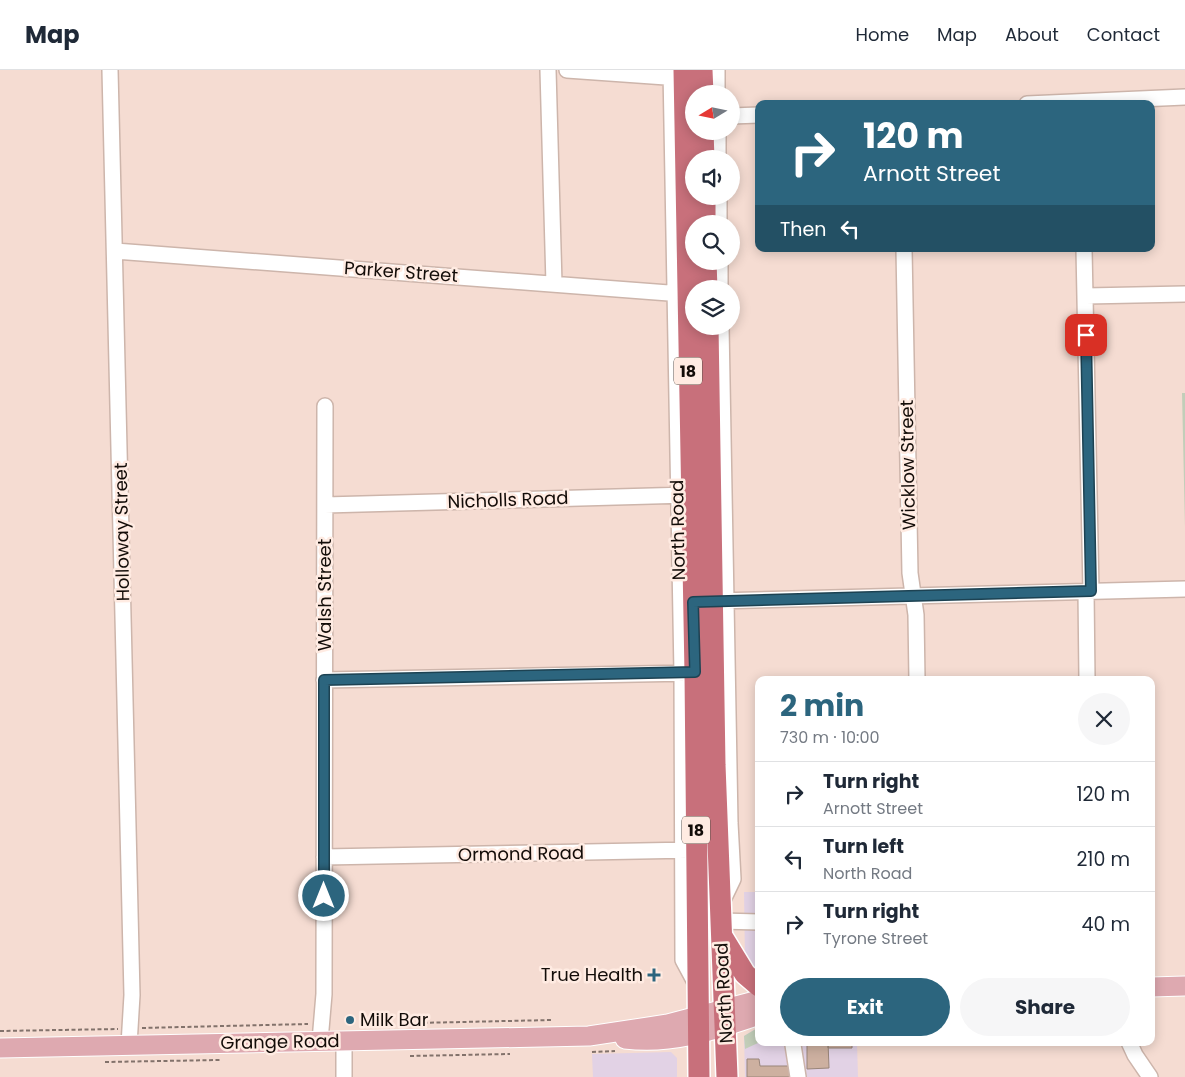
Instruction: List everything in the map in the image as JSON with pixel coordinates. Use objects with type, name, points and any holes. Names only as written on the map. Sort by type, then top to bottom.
[{"type":"highway","points":[[682,73],[694,85]]},
{"type":"highway","name":"North Road","points":[[682,73],[685,294],[684,495],[711,602],[688,673],[699,850],[720,922],[726,1077]]},
{"type":"highway","name":"North Road","points":[[699,1077],[699,850],[711,602],[708,335]]},
{"type":"highway","points":[[720,922],[731,953],[745,974],[755,983]]},
{"type":"main road","points":[[1155,987],[1185,986]]},
{"type":"main road","points":[[725,1017],[755,1002]]},
{"type":"main road","points":[[725,1017],[755,1015]]},
{"type":"main road","name":"Grange Road","points":[[0,1048],[133,1037],[589,1036],[668,1024],[699,1025],[725,1017]]},
{"type":"street","name":"Holloway Street","points":[[110,70],[133,1037]]},
{"type":"street","points":[[548,70],[554,284]]},
{"type":"street","points":[[567,70],[682,73]]},
{"type":"street","points":[[717,70],[717,85]]},
{"type":"street","points":[[1117,100],[1185,97]]},
{"type":"street","points":[[740,115],[755,114]]},
{"type":"street","name":"Parker Street","points":[[115,251],[685,294]]},
{"type":"street","name":"Wicklow Street","points":[[904,252],[910,573],[916,615],[917,676]]},
{"type":"street","points":[[1084,252],[1086,296],[1087,676]]},
{"type":"street","points":[[1086,296],[1185,294]]},
{"type":"street","name":"North Road","points":[[720,922],[733,879],[730,814],[711,602],[721,335]]},
{"type":"street","name":"Walsh Street","points":[[325,406],[324,994],[328,1037],[344,1077]]},
{"type":"street","name":"Nicholls Road","points":[[325,505],[684,495]]},
{"type":"street","name":"North Road","points":[[684,495],[688,673]]},
{"type":"street","points":[[711,602],[1185,589]]},
{"type":"street","points":[[324,680],[688,673]]},
{"type":"street","name":"Ormond Road","points":[[324,858],[699,850]]},
{"type":"street","points":[[720,922],[755,922]]},
{"type":"street","points":[[793,1046],[797,1060],[798,1077]]},
{"type":"street","points":[[1131,1046],[1150,1077]]},
{"type":"path","points":[[413,1023],[556,1020]]},
{"type":"path","points":[[0,1032],[133,1037],[328,1037]]},
{"type":"shaded area","points":[[744,892],[755,892],[755,968],[745,961]]},
{"type":"shaded area","points":[[755,1029],[755,1046],[857,1046],[858,1077],[745,1077],[744,1036]]},
{"type":"shaded area","points":[[671,1052],[677,1058],[677,1077],[593,1077],[592,1054]]},
{"type":"green space","points":[[1182,393],[1185,393],[1185,527]]},
{"type":"green space","points":[[755,1029],[755,1044],[745,1049],[744,1036]]},
{"type":"building","points":[[807,1046],[828,1046],[829,1068],[807,1069]]},
{"type":"building","points":[[828,1046],[852,1046],[852,1048],[828,1048]]},
{"type":"building","points":[[747,1059],[759,1059],[760,1066],[793,1066],[794,1077],[747,1077]]},
{"type":"place","name":"True Health","points":[[654,975]]},
{"type":"place","name":"Milk Bar","points":[[350,1020]]},
{"type":"route","points":[[324,896],[324,680],[695,672],[693,602],[1091,591],[1086,335]]}]
